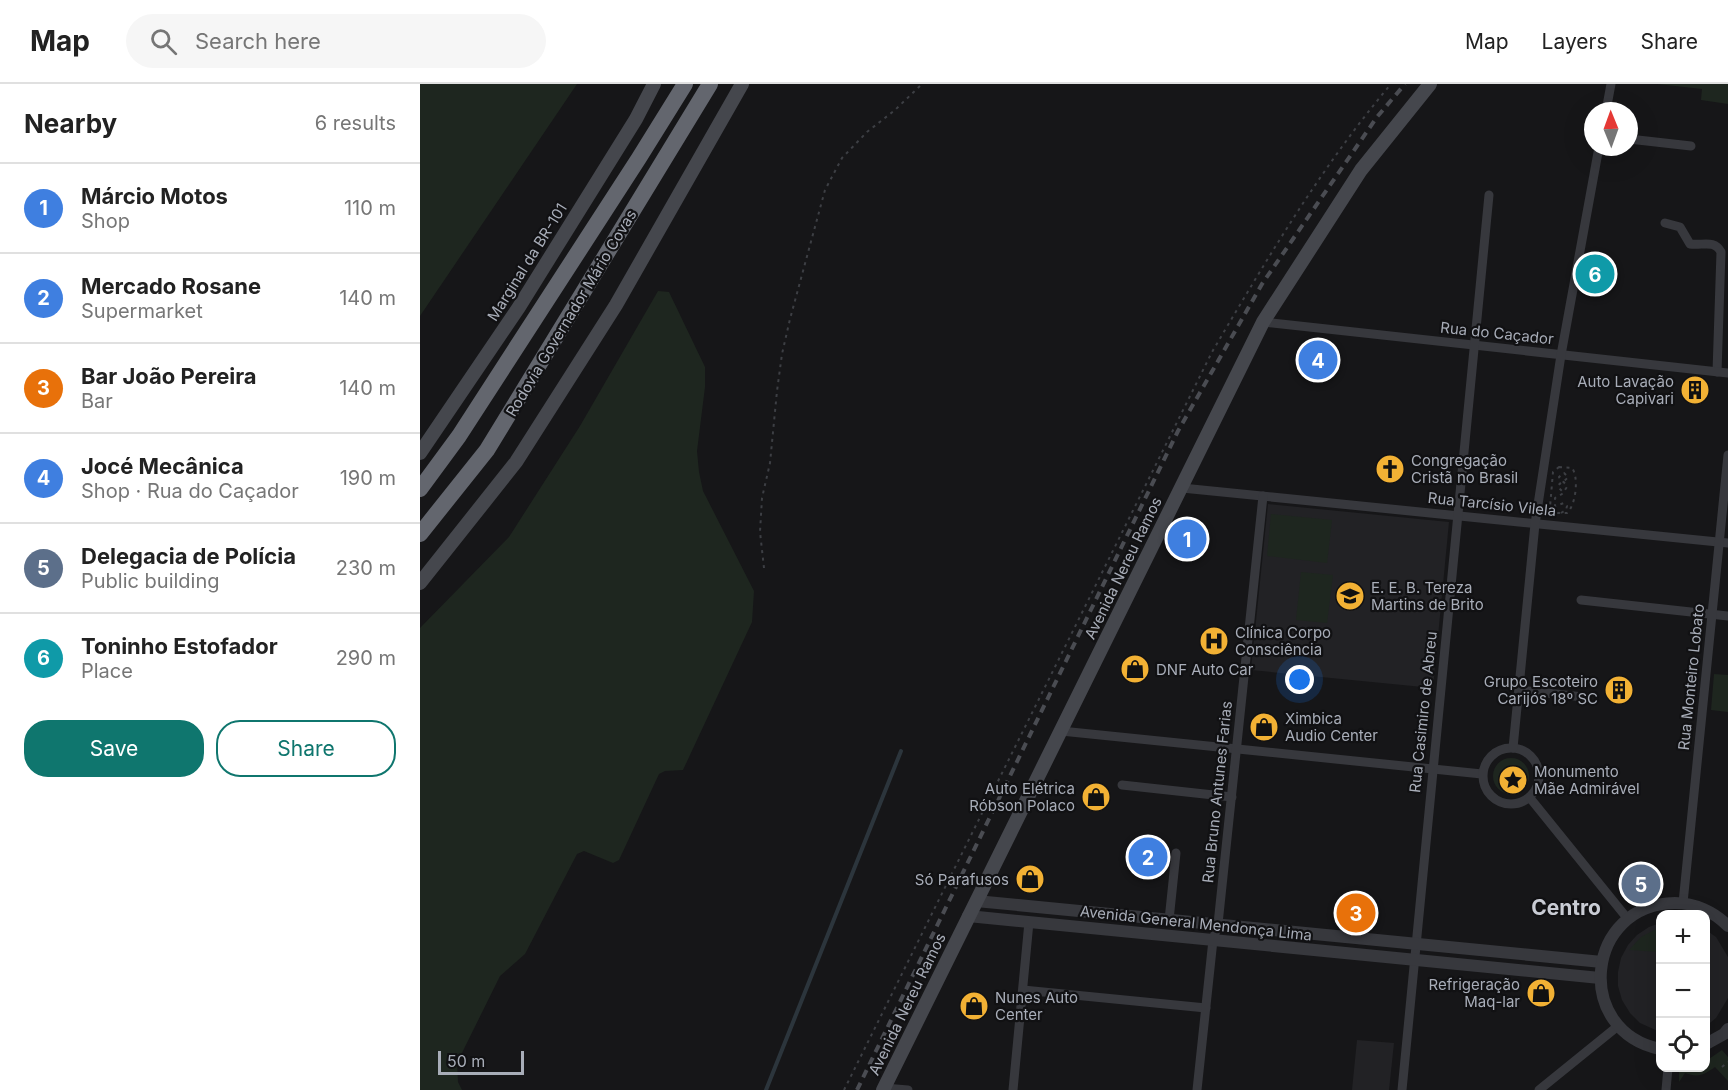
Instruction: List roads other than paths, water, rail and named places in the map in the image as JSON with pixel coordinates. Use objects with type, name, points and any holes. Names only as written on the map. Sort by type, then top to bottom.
[{"type":"highway","name":"Rodovia Governador Mário Covas","points":[[420,489],[459,436],[685,84]]},
{"type":"highway","name":"Rodovia Governador Mário Covas","points":[[420,534],[487,450],[710,84]]},
{"type":"highway","points":[[692,114],[717,84]]},
{"type":"main road","name":"Marginal da BR-101","points":[[420,453],[519,307],[636,119],[654,84]]},
{"type":"main road","points":[[420,583],[522,452],[616,305],[742,84]]},
{"type":"main road","name":"Avenida Nereu Ramos","points":[[883,1089],[1263,322],[1361,170],[1430,84]]},
{"type":"street","points":[[1608,102],[1611,84]]},
{"type":"street","points":[[1638,140],[1691,146]]},
{"type":"street","points":[[1513,748],[1535,524],[1561,355],[1597,156]]},
{"type":"street","name":"Rua Casimiro de Abreu","points":[[1402,1090],[1489,195]]},
{"type":"street","points":[[1665,224],[1680,227],[1690,244],[1718,246],[1720,252],[1717,372]]},
{"type":"street","name":"Rua do Caçador","points":[[1263,322],[1728,373]]},
{"type":"street","name":"Rua Monteiro Lobato","points":[[1683,903],[1712,615],[1724,543],[1728,454]]},
{"type":"street","name":"Rua Tarcísio Vilela","points":[[1182,488],[1724,543]]},
{"type":"street","name":"Rua Bruno Antunes Farias","points":[[1197,1090],[1213,940],[1218,924],[1263,496]]},
{"type":"street","points":[[1581,600],[1728,616]]},
{"type":"street","points":[[1519,690],[1583,697]]},
{"type":"street","points":[[1061,731],[1482,774]]},
{"type":"street","points":[[1513,748],[1530,755],[1539,771],[1536,789],[1530,798],[1513,804],[1503,804],[1488,793],[1483,785],[1482,774],[1484,764],[1491,755],[1502,749],[1513,748]]},
{"type":"street","points":[[1122,784],[1232,797]]},
{"type":"street","points":[[1530,798],[1627,918]]},
{"type":"street","points":[[1169,920],[1176,853]]},
{"type":"street","name":"Avenida General Mendonça Lima","points":[[976,901],[1602,962]]},
{"type":"street","points":[[1656,1048],[1633,1038],[1618,1026],[1607,1009],[1601,993],[1600,978],[1605,946],[1627,918],[1643,909],[1662,903],[1683,903],[1702,908],[1728,926]]},
{"type":"street","name":"Avenida General Mendonça Lima","points":[[968,916],[1600,978]]},
{"type":"street","points":[[1013,1090],[1029,922]]},
{"type":"street","points":[[1023,990],[1206,1008]]},
{"type":"street","points":[[1539,1090],[1618,1026]]},
{"type":"street","points":[[1710,1042],[1726,1034]]},
{"type":"street","points":[[1666,1090],[1668,1072]]},
{"type":"street","points":[[883,1089],[908,1090]]},
{"type":"waterway","points":[[766,1090],[901,751]]},
{"type":"railway","points":[[857,1090],[1178,431],[1262,284],[1377,117],[1405,84]]},
{"type":"place","name":"Toninho Estofador","points":[[1595,274]]},
{"type":"place","name":"Jocé Mecânica","points":[[1318,360]]},
{"type":"place","name":"Auto Lavação Capivari","points":[[1695,390]]},
{"type":"place","name":"Congregação Cristã no Brasil","points":[[1390,469]]},
{"type":"place","name":"Márcio Motos","points":[[1187,539]]},
{"type":"place","name":"E. E. B. Tereza Martins de Brito","points":[[1350,596]]},
{"type":"place","name":"Clínica Corpo Consciência","points":[[1214,641]]},
{"type":"place","name":"DNF Auto Car","points":[[1135,669]]},
{"type":"place","name":"Grupo Escoteiro Carijós 18º SC","points":[[1619,690]]},
{"type":"place","name":"Ximbica Audio Center","points":[[1264,727]]},
{"type":"place","name":"Monumento Mãe Admirável","points":[[1513,780]]},
{"type":"place","name":"Auto Elétrica Róbson Polaco","points":[[1096,797]]},
{"type":"place","name":"Mercado Rosane","points":[[1148,857]]},
{"type":"place","name":"Só Parafusos","points":[[1030,879]]},
{"type":"place","name":"Delegacia de Polícia","points":[[1641,884]]},
{"type":"place","name":"Bar João Pereira","points":[[1356,913]]},
{"type":"place","name":"Refrigeração Maq-lar","points":[[1541,993]]},
{"type":"place","name":"Nunes Auto Center","points":[[974,1006]]},
{"type":"district","name":"Centro","points":[[1566,907]]}]
